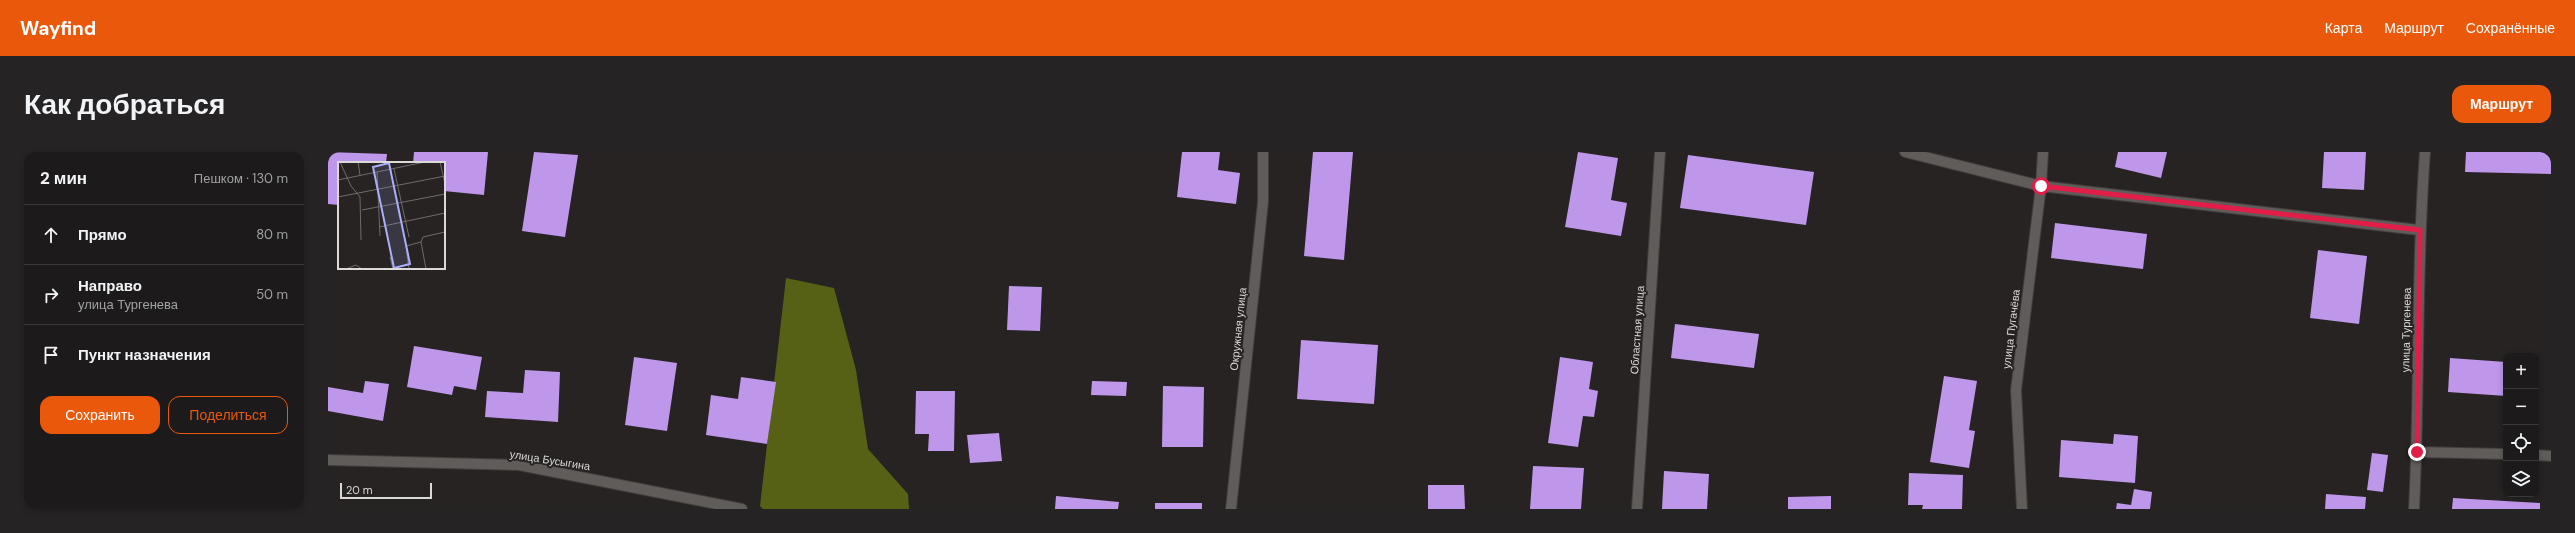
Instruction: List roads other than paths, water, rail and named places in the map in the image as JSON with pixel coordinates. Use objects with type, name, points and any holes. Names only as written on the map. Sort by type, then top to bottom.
[{"type":"street","name":"Окружная улица","points":[[1232,509],[1263,202],[1263,152]]},
{"type":"street","name":"Областная улица","points":[[1638,509],[1660,152]]},
{"type":"street","points":[[1905,152],[2041,186],[2420,230]]},
{"type":"street","name":"улица Пугачёва","points":[[2022,509],[2016,390],[2041,186],[2042,152]]},
{"type":"street","name":"улица Тургенева","points":[[2414,509],[2417,452],[2420,230],[2426,152]]},
{"type":"street","points":[[2417,452],[2503,454]]},
{"type":"street","points":[[2539,455],[2551,456]]},
{"type":"street","name":"улица Бусыгина","points":[[328,460],[519,465],[742,509]]}]
